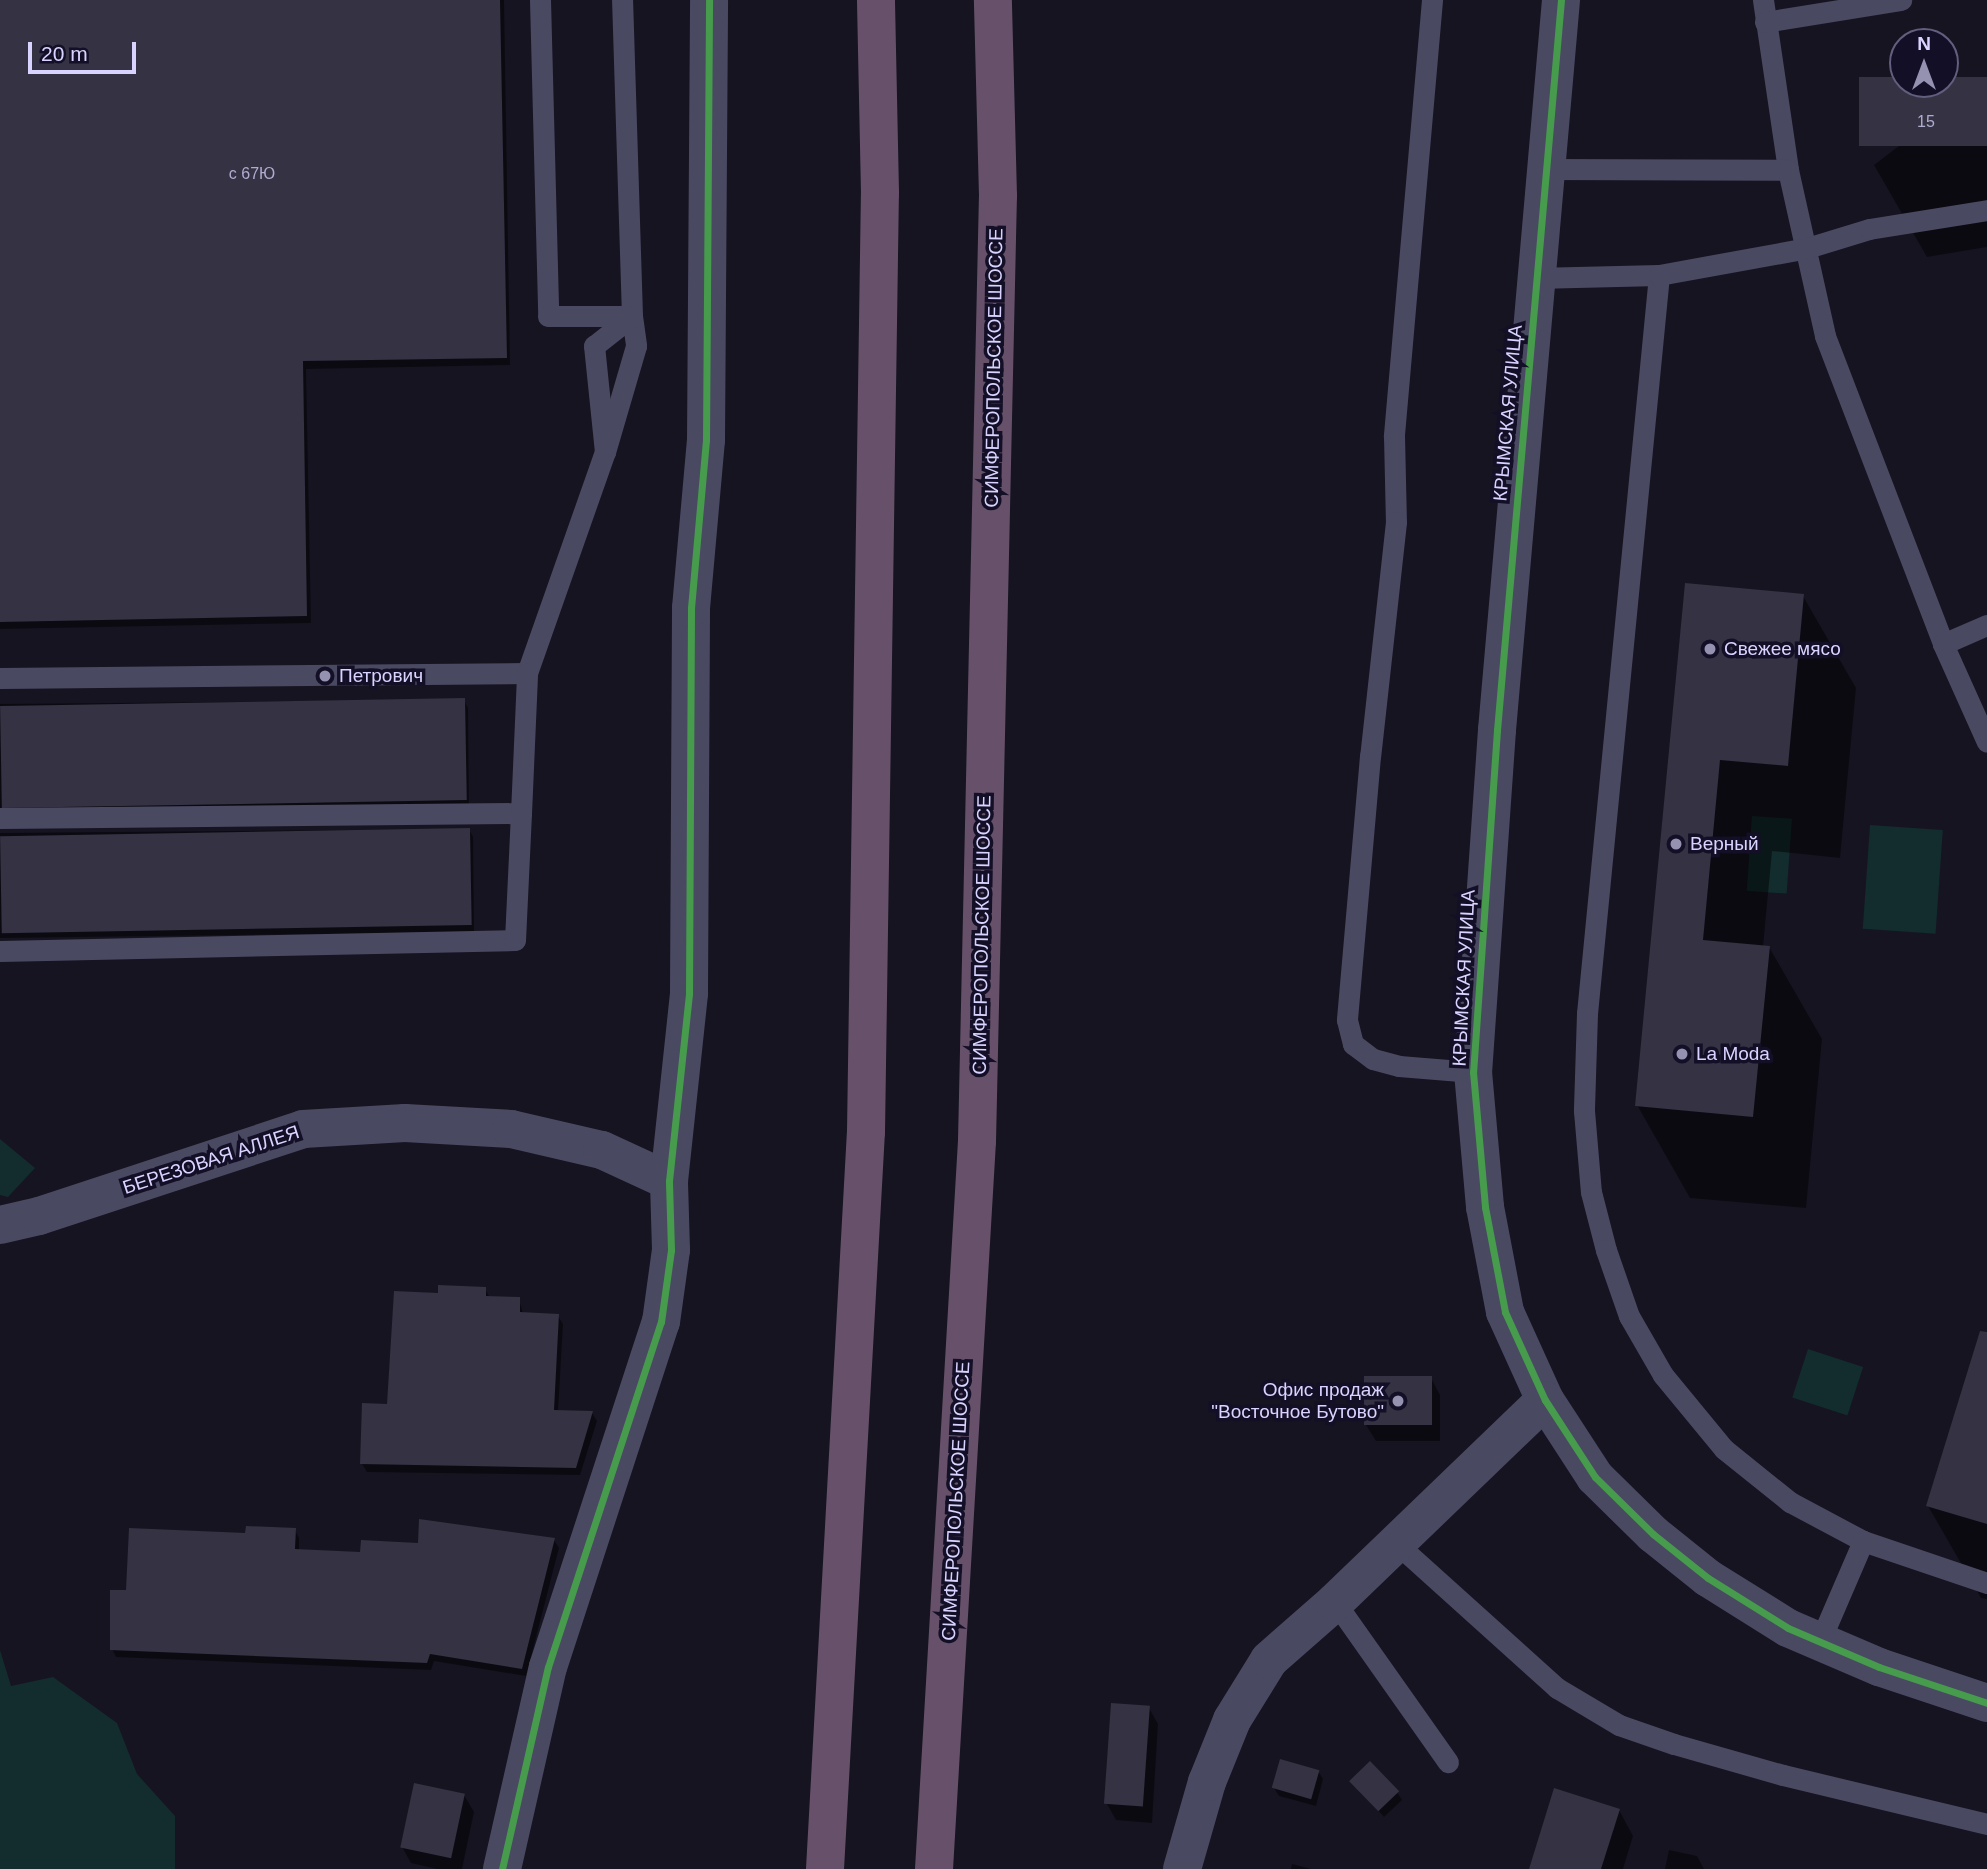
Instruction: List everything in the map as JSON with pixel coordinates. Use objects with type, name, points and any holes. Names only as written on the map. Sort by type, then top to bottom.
[{"type":"highway","points":[[825,1869],[866,1132],[880,193],[876,0]]},
{"type":"highway","name":"СИМФЕРОПОЛЬСКОЕ ШОССЕ","points":[[934,1869],[977,1141],[997,209],[993,0]]},
{"type":"street","points":[[502,1869],[548,1667],[661,1322],[671,1250],[669,1181],[689,993],[691,608],[706,440],[709,0]]},
{"type":"street","name":"КРЫМСКАЯ УЛИЦА","points":[[1560,0],[1498,716],[1473,1072],[1485,1207],[1505,1312],[1545,1401],[1595,1477],[1653,1534],[1707,1578],[1788,1628],[1879,1667],[1987,1703]]},
{"type":"street","name":"БЕРЕЗОВАЯ АЛЛЕЯ","points":[[0,1225],[39,1216],[303,1129],[405,1123],[511,1129],[602,1150],[669,1181]]},
{"type":"street","points":[[1182,1869],[1207,1782],[1232,1720],[1269,1660],[1335,1602],[1545,1401]]},
{"type":"lane","points":[[540,0],[548,316],[632,316]]},
{"type":"lane","points":[[0,951],[515,940],[527,673],[605,452],[636,346],[632,316],[621,0]]},
{"type":"lane","points":[[1432,0],[1394,436],[1396,522],[1370,756],[1347,1020],[1353,1044],[1373,1059],[1399,1066],[1473,1072]]},
{"type":"lane","points":[[1763,0],[1787,170],[1825,336],[1943,644],[1987,742]]},
{"type":"lane","points":[[1765,22],[1901,0]]},
{"type":"lane","points":[[1545,169],[1787,170]]},
{"type":"lane","points":[[1535,278],[1659,275],[1807,248],[1869,229],[1987,210]]},
{"type":"lane","points":[[1659,275],[1587,1013],[1584,1111],[1591,1192],[1606,1250],[1629,1316],[1663,1375],[1724,1449],[1790,1502],[1863,1541],[1987,1583]]},
{"type":"lane","points":[[605,452],[594,346],[632,316]]},
{"type":"lane","points":[[1943,644],[1987,625]]},
{"type":"lane","points":[[0,678],[527,673]]},
{"type":"lane","points":[[0,818],[521,813]]},
{"type":"lane","points":[[1820,1641],[1863,1541]]},
{"type":"lane","points":[[1396,1543],[1557,1688],[1619,1725],[1674,1744],[1783,1774],[1987,1824]]},
{"type":"lane","points":[[1335,1602],[1448,1762]]},
{"type":"green space","points":[[1752,816],[1792,819],[1787,894],[1747,891]]},
{"type":"green space","points":[[1870,825],[1943,830],[1936,934],[1863,929]]},
{"type":"green space","points":[[0,1139],[35,1168],[8,1197],[0,1195]]},
{"type":"green space","points":[[1808,1349],[1863,1367],[1847,1415],[1792,1398]]},
{"type":"green space","points":[[0,1650],[11,1686],[53,1677],[117,1723],[137,1774],[175,1816],[175,1869],[0,1869]]},
{"type":"building","points":[[0,0],[500,0],[507,358],[303,361],[307,616],[0,622]]},
{"type":"building","points":[[1859,77],[1889,77],[1889,98],[1959,98],[1959,77],[1987,77],[1987,146],[1859,146]]},
{"type":"building","points":[[1685,583],[1804,594],[1788,766],[1720,760],[1703,940],[1770,946],[1753,1117],[1635,1106]]},
{"type":"building","points":[[465,698],[467,800],[2,808],[0,706]]},
{"type":"building","points":[[470,828],[472,925],[2,933],[0,836]]},
{"type":"building","points":[[438,1285],[486,1287],[486,1296],[520,1297],[520,1312],[559,1314],[554,1410],[593,1411],[576,1468],[360,1464],[362,1403],[387,1404],[394,1291],[438,1293]]},
{"type":"building","points":[[1980,1331],[1987,1332],[1987,1524],[1926,1506]]},
{"type":"building","name":"Офис продаж \"Восточное Бутово\"","points":[[1364,1376],[1432,1376],[1432,1425],[1364,1425]]},
{"type":"building","points":[[419,1519],[555,1538],[522,1669],[430,1654],[427,1663],[110,1650],[110,1590],[126,1590],[129,1528],[245,1533],[246,1526],[296,1528],[295,1549],[360,1552],[361,1540],[418,1543]]},
{"type":"building","points":[[1111,1703],[1150,1706],[1143,1806],[1104,1804]]},
{"type":"building","points":[[1280,1759],[1319,1770],[1311,1799],[1272,1788]]},
{"type":"building","points":[[1370,1761],[1399,1791],[1378,1811],[1349,1781]]},
{"type":"building","points":[[414,1783],[465,1794],[451,1858],[400,1848]]},
{"type":"building","points":[[1554,1788],[1620,1809],[1601,1869],[1529,1869]]},
{"type":"cycle path","points":[[502,1869],[548,1667],[661,1322],[671,1250],[669,1181],[689,993],[691,608],[706,440],[709,0]]},
{"type":"cycle path","points":[[1561,0],[1497,730],[1473,1072],[1485,1207],[1505,1312],[1545,1400],[1595,1477],[1653,1534],[1708,1578],[1788,1628],[1879,1667],[1987,1703]]},
{"type":"place","name":"Свежее мясо","points":[[1710,649]]},
{"type":"place","name":"Петрович","points":[[325,676]]},
{"type":"place","name":"Верный","points":[[1676,844]]},
{"type":"place","name":"La Moda","points":[[1682,1054]]},
{"type":"place","name":"Офис продаж \"Восточное Бутово\"","points":[[1398,1401]]}]
